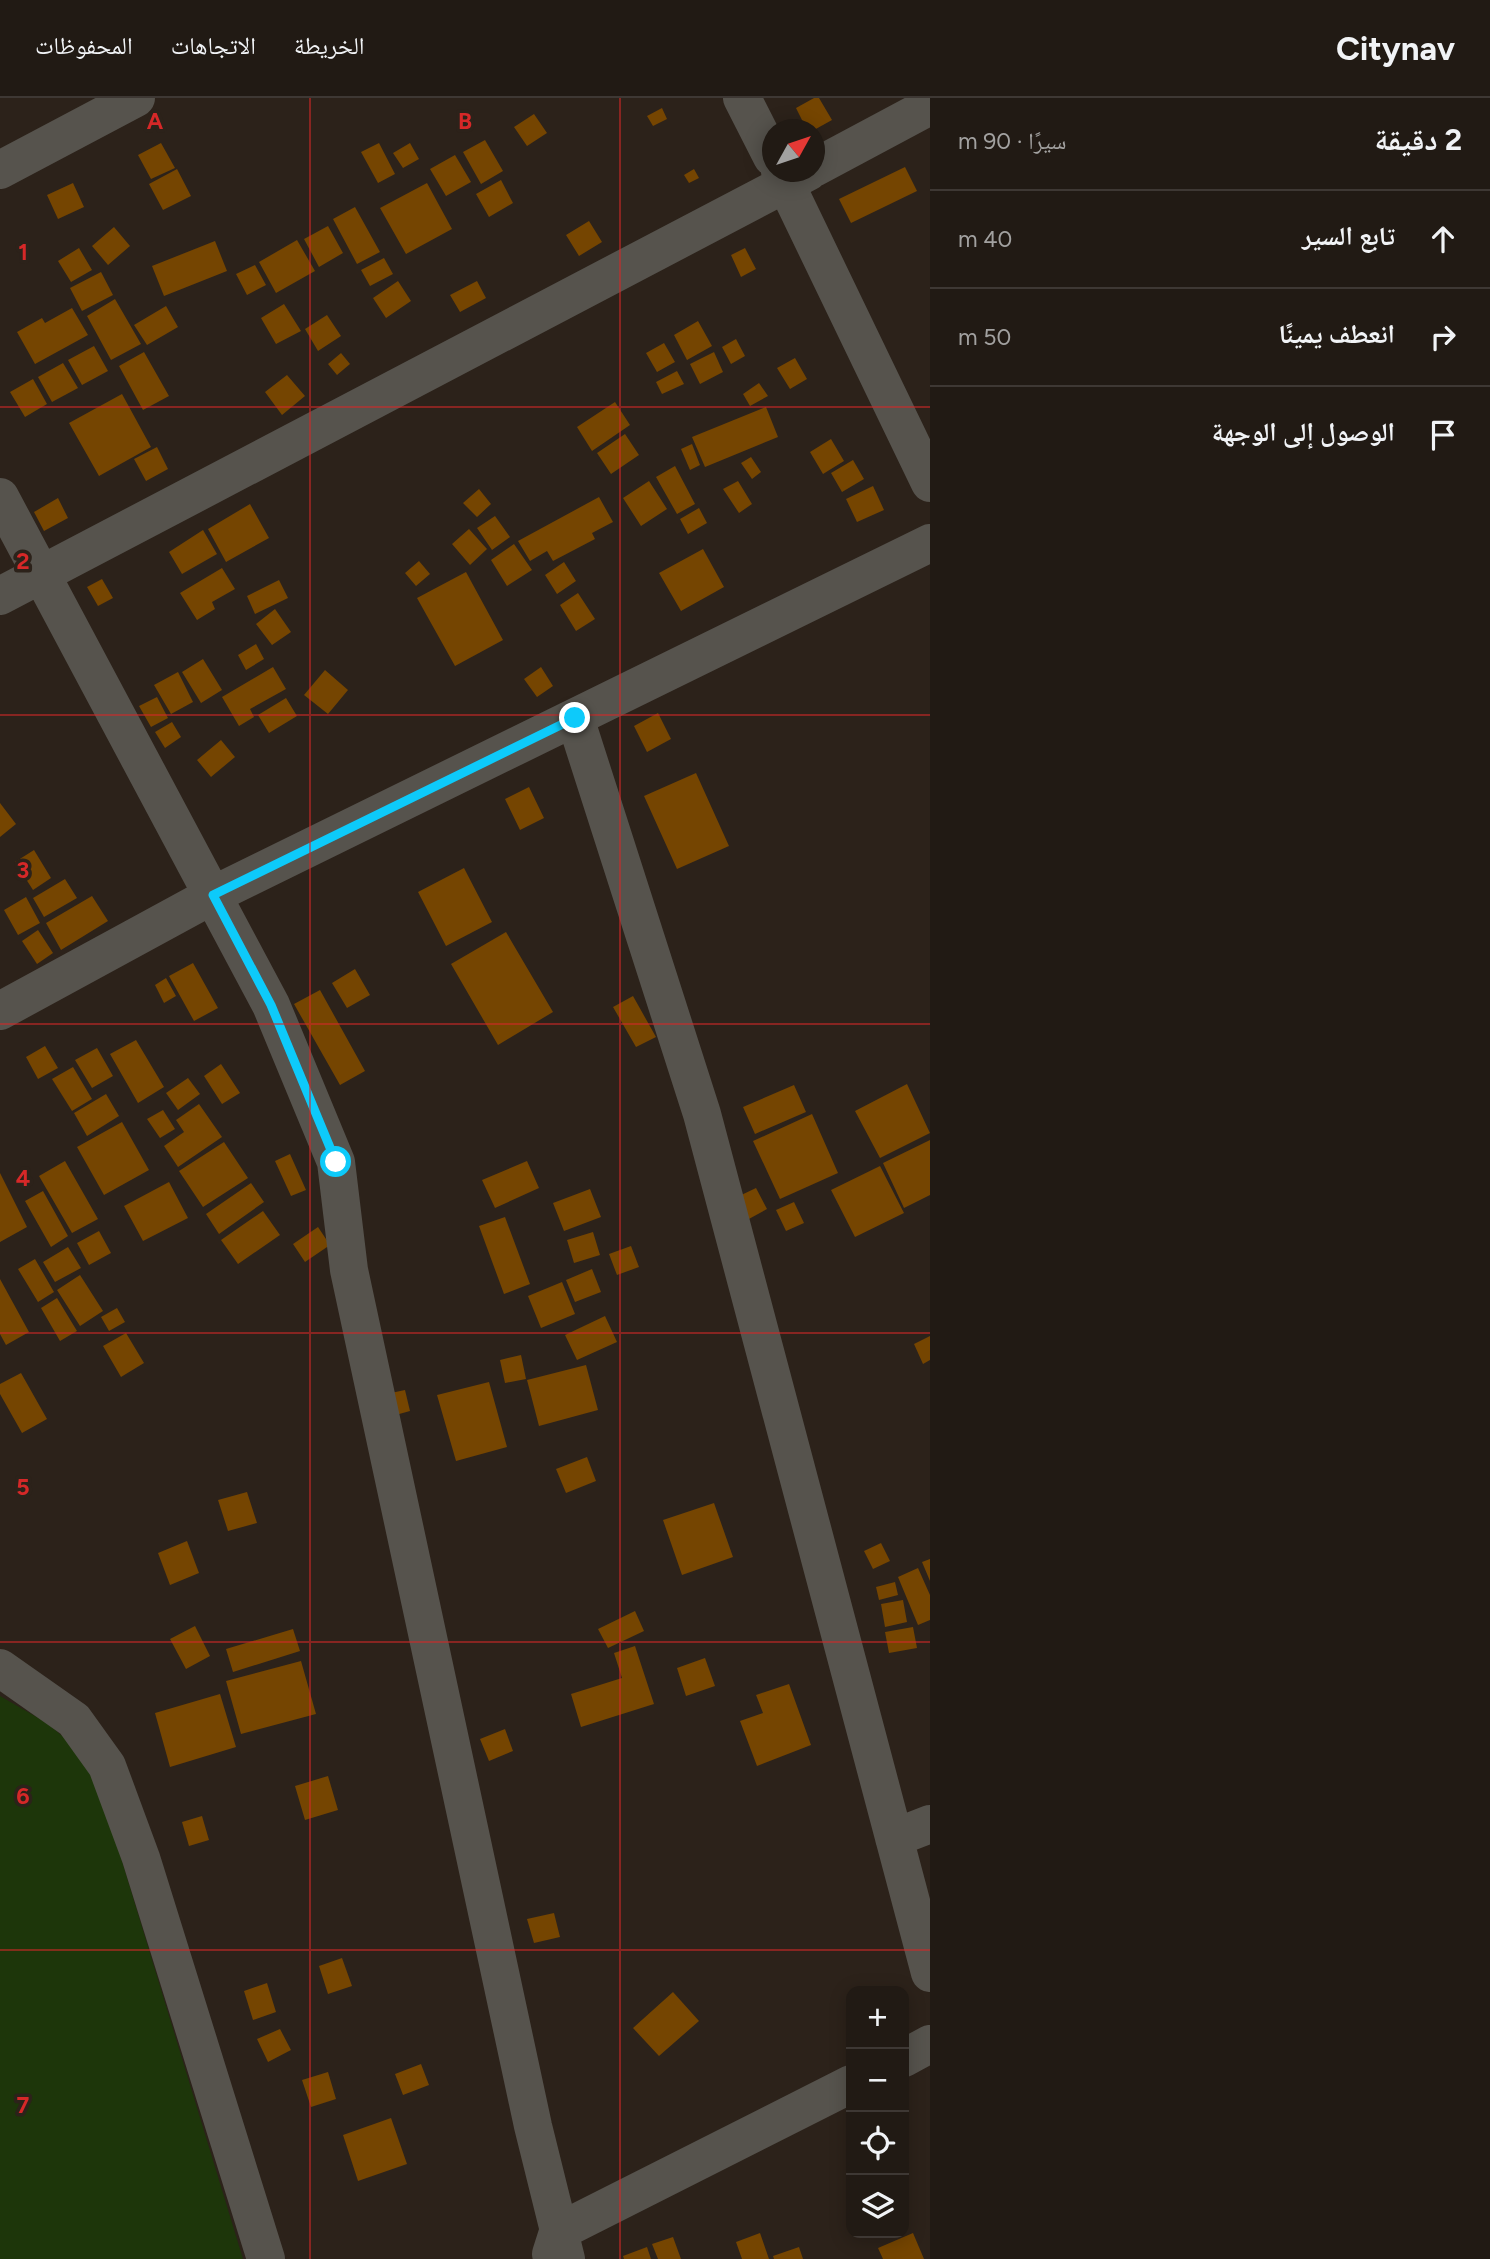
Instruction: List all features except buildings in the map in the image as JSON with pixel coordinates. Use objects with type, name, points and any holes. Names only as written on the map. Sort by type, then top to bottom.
[{"type":"street","points":[[0,170],[135,98]]},
{"type":"street","points":[[742,98],[762,127]]},
{"type":"street","points":[[825,155],[930,106]]},
{"type":"street","points":[[0,596],[770,182]]},
{"type":"street","points":[[797,182],[930,484]]},
{"type":"street","points":[[0,497],[271,1005],[336,1162],[352,1284],[558,2250],[846,2087]]},
{"type":"street","points":[[0,1011],[213,895],[930,544]]},
{"type":"street","points":[[575,718],[702,1114],[930,1973]]},
{"type":"street","points":[[0,1668],[74,1720],[107,1766],[141,1858],[266,2259]]},
{"type":"street","points":[[894,1838],[930,1824]]},
{"type":"street","points":[[909,2055],[930,2044]]},
{"type":"green space","points":[[0,1696],[47,1723],[75,1747],[97,1779],[243,2259],[0,2259]]},
{"type":"route","points":[[336,1162],[271,1005],[213,895],[575,718]]}]
